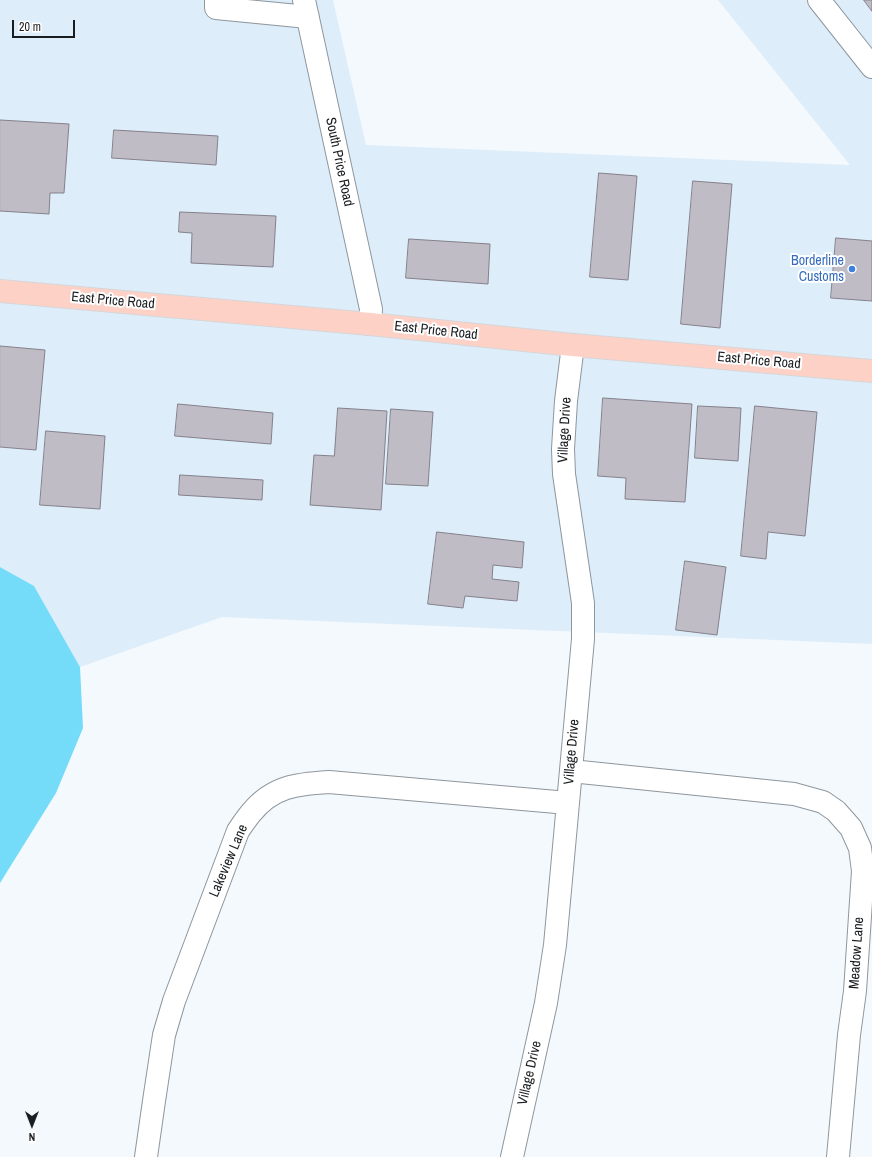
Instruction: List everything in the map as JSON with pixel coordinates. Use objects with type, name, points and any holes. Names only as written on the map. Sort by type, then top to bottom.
[{"type":"main road","name":"East Price Road","points":[[0,291],[370,324],[573,345],[872,371]]},
{"type":"street","points":[[216,0],[216,8],[306,8]]},
{"type":"street","points":[[819,0],[872,67]]},
{"type":"street","name":"South Price Road","points":[[306,8],[371,310],[370,324]]},
{"type":"street","name":"Village Drive","points":[[512,1157],[546,1003],[555,945],[583,639],[583,603],[564,474],[566,401],[573,345]]},
{"type":"street","name":"Meadow Lane","points":[[571,771],[794,794],[823,802],[836,811],[851,828],[860,848],[863,871],[855,991],[849,1035],[838,1157]]},
{"type":"street","name":"Lakeview Lane","points":[[146,1157],[164,1035],[174,1001],[238,831],[250,814],[264,800],[281,789],[303,784],[329,782],[568,803]]},
{"type":"shaded area","points":[[0,0],[333,0],[366,145],[850,165],[718,0],[872,0],[872,644],[222,617],[80,667],[34,586],[0,567]]},
{"type":"water","points":[[0,567],[34,586],[80,667],[83,728],[56,793],[0,883]]},
{"type":"building","points":[[864,0],[872,0],[872,11]]},
{"type":"building","points":[[0,120],[69,124],[64,193],[50,193],[49,214],[0,211]]},
{"type":"building","points":[[114,130],[218,136],[216,165],[112,158]]},
{"type":"building","points":[[599,173],[637,176],[628,280],[590,277]]},
{"type":"building","points":[[693,181],[732,184],[720,328],[681,324]]},
{"type":"building","points":[[180,212],[276,216],[273,267],[191,263],[192,233],[179,232]]},
{"type":"building","name":"Borderline Customs","points":[[836,238],[872,241],[872,301],[831,298]]},
{"type":"building","points":[[409,239],[490,244],[488,284],[406,278]]},
{"type":"building","points":[[0,346],[45,350],[36,450],[0,447]]},
{"type":"building","points":[[603,398],[692,404],[685,502],[625,499],[626,478],[598,476]]},
{"type":"building","points":[[178,404],[273,413],[271,444],[175,436]]},
{"type":"building","points":[[698,406],[741,408],[738,461],[695,458]]},
{"type":"building","points":[[755,406],[817,412],[805,536],[768,532],[766,559],[741,556]]},
{"type":"building","points":[[338,408],[387,411],[381,510],[310,505],[314,455],[334,456]]},
{"type":"building","points":[[391,409],[433,412],[428,486],[386,484]]},
{"type":"building","points":[[46,431],[105,436],[100,509],[40,505]]},
{"type":"building","points":[[180,475],[263,480],[262,500],[179,495]]},
{"type":"building","points":[[437,532],[524,542],[522,568],[493,565],[492,579],[519,582],[517,601],[465,596],[463,608],[428,604]]},
{"type":"building","points":[[685,561],[726,567],[717,635],[676,630]]},
{"type":"place","name":"Borderline Customs","points":[[852,269]]}]
